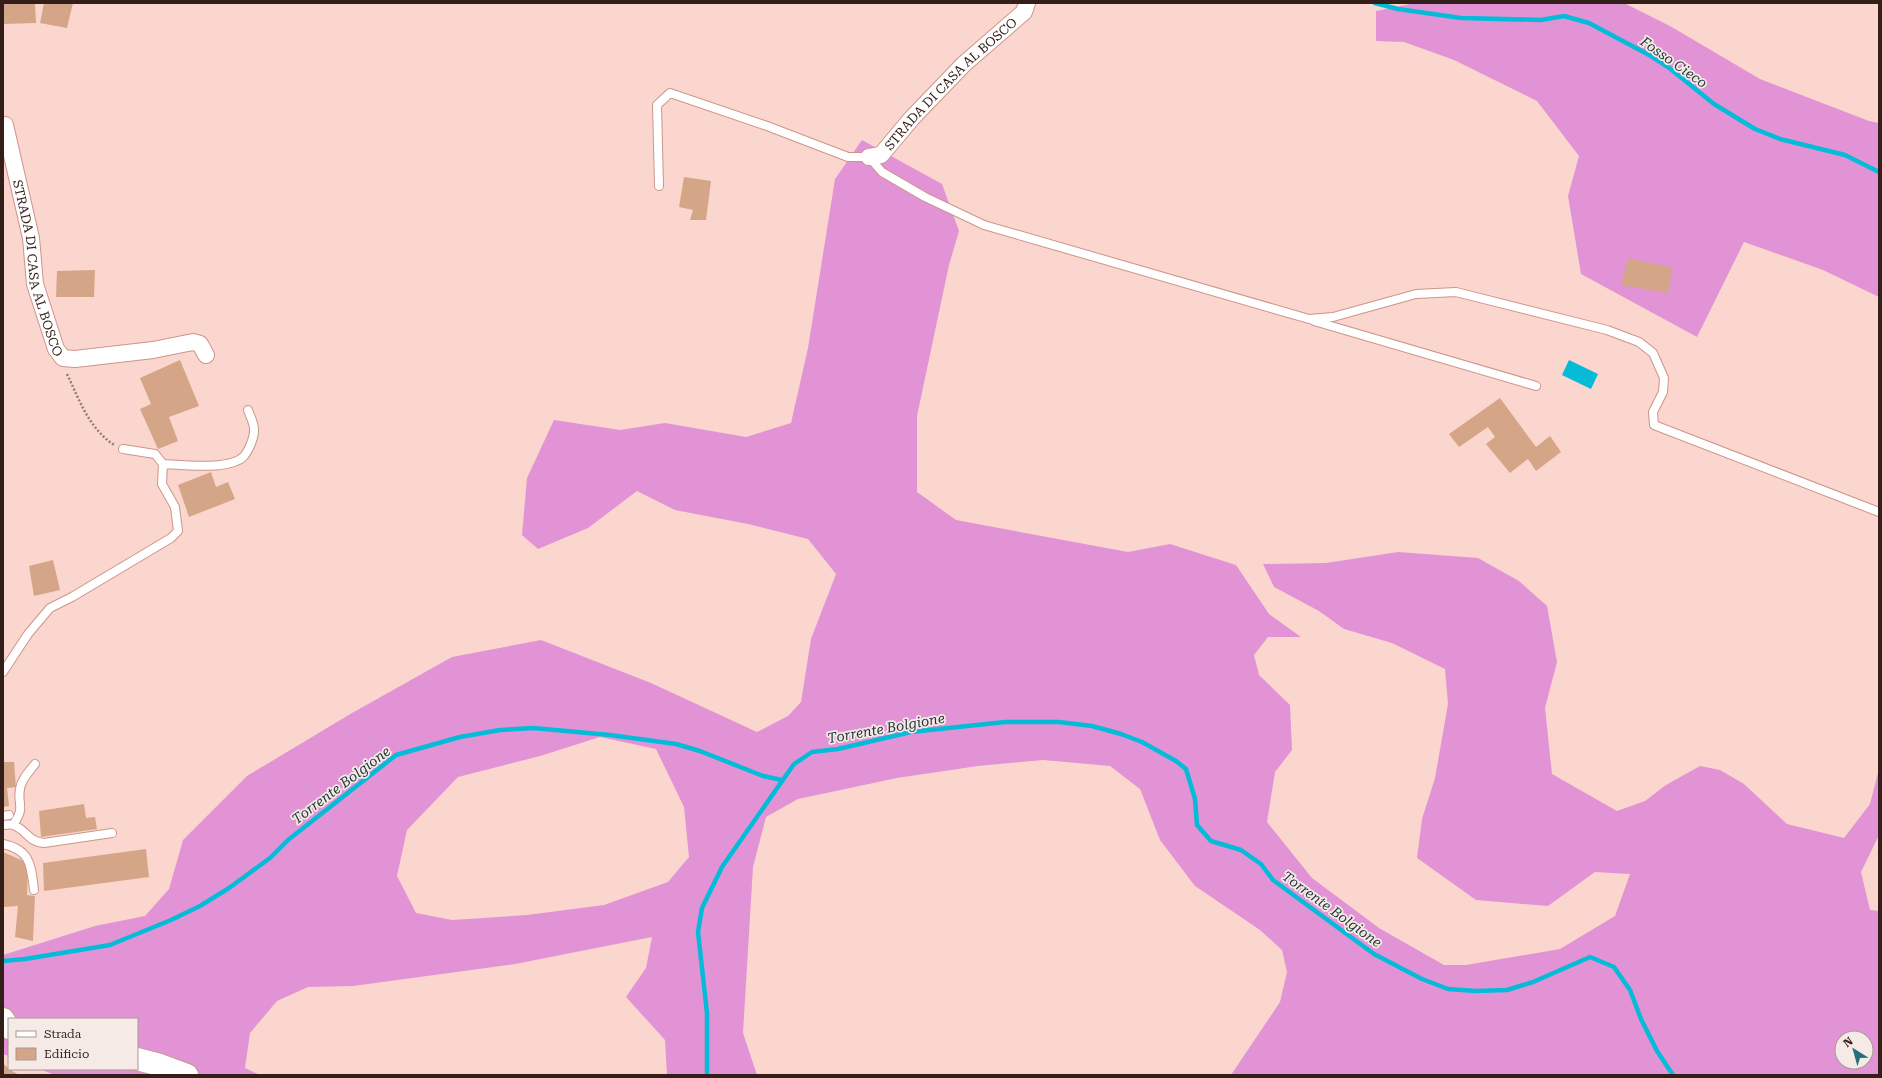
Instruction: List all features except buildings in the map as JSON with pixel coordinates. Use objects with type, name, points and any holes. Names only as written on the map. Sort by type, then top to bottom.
[{"type":"main road","points":[[138,1059],[188,1075]]},
{"type":"street","name":"STRADA DI CASA AL BOSCO","points":[[869,157],[881,156],[912,118],[964,64],[1024,12],[1027,3]]},
{"type":"street","name":"STRADA DI CASA AL BOSCO","points":[[4,122],[31,238],[35,284],[56,349],[63,358],[75,359],[145,351],[193,342],[200,344],[206,355]]},
{"type":"lane","points":[[659,186],[657,105],[670,93],[767,126],[848,157],[869,157],[882,172],[925,197],[984,224],[1536,386]]},
{"type":"lane","points":[[1309,319],[1333,317],[1416,294],[1456,292],[1607,330],[1639,342],[1653,353],[1664,378],[1663,392],[1653,412],[1654,424],[1879,512]]},
{"type":"lane","points":[[163,464],[209,466],[231,462],[242,458],[249,446],[255,430],[248,410]]},
{"type":"lane","points":[[3,672],[28,634],[50,608],[72,597],[164,542],[178,531],[175,507],[162,484],[163,464],[155,454],[123,449]]},
{"type":"lane","points":[[13,825],[21,811],[20,790],[22,782],[35,764]]},
{"type":"lane","points":[[3,825],[13,825],[24,832],[31,840],[44,844],[112,833]]},
{"type":"lane","points":[[3,844],[17,848],[31,863],[34,890]]},
{"type":"path","points":[[63,358],[67,374],[94,428],[101,436],[123,449]]},
{"type":"shaded area","points":[[1415,3],[1626,4],[1670,26],[1760,79],[1869,121],[1879,123],[1879,297],[1823,270],[1744,242],[1697,337],[1581,274],[1568,196],[1579,156],[1537,101],[1454,60],[1404,42],[1376,41],[1376,11]]},
{"type":"shaded area","points":[[862,140],[942,184],[959,231],[949,265],[917,416],[917,492],[956,520],[1128,552],[1170,544],[1236,565],[1269,614],[1301,637],[1268,637],[1254,655],[1259,675],[1290,705],[1292,750],[1275,772],[1267,822],[1312,878],[1379,928],[1444,965],[1466,965],[1560,949],[1615,916],[1630,874],[1595,872],[1548,906],[1476,900],[1417,858],[1422,819],[1435,778],[1448,704],[1445,669],[1392,643],[1344,629],[1319,611],[1274,587],[1263,564],[1326,563],[1398,552],[1478,558],[1519,581],[1547,606],[1557,662],[1545,708],[1552,774],[1617,811],[1645,801],[1666,785],[1700,766],[1720,770],[1744,784],[1787,824],[1844,838],[1870,804],[1879,769],[1879,835],[1861,872],[1870,910],[1879,911],[1879,1075],[1231,1075],[1280,1002],[1287,972],[1282,950],[1260,930],[1195,886],[1160,840],[1140,789],[1110,766],[1043,760],[978,766],[897,778],[798,799],[766,817],[753,867],[743,1033],[757,1075],[667,1075],[665,1040],[626,997],[646,968],[652,937],[515,964],[353,986],[308,987],[277,1001],[250,1033],[245,1068],[260,1075],[66,1075],[52,1074],[42,1070],[138,1070],[138,1018],[8,1018],[8,1056],[3,1054],[3,955],[95,926],[145,916],[169,889],[183,840],[247,776],[352,713],[452,657],[541,640],[651,683],[757,732],[788,716],[801,702],[811,639],[836,574],[808,539],[748,524],[675,510],[637,491],[588,528],[538,549],[522,535],[527,478],[554,420],[620,430],[665,423],[746,437],[791,423],[808,348],[835,179]],"holes":[[[600,737],[656,749],[684,807],[689,857],[668,882],[604,905],[527,915],[452,920],[416,913],[397,876],[407,830],[458,777],[540,756]]]},
{"type":"water","points":[[1569,360],[1598,374],[1591,389],[1562,375]]},
{"type":"waterway","name":"Fosso Cieco","points":[[1375,3],[1398,9],[1461,18],[1541,20],[1564,16],[1589,23],[1651,56],[1668,67],[1714,104],[1755,129],[1780,139],[1845,155],[1879,172]]},
{"type":"waterway","name":"Torrente Bolgione","points":[[707,1075],[707,1013],[698,932],[702,908],[722,867],[794,764],[812,752],[838,749],[911,732],[1005,722],[1059,722],[1092,726],[1121,734],[1142,742],[1176,761],[1186,769],[1195,799],[1197,825],[1211,841],[1241,850],[1261,864],[1273,880],[1374,954],[1422,979],[1448,989],[1476,991],[1507,990],[1533,982],[1590,957],[1614,967],[1630,990],[1641,1019],[1657,1051],[1673,1075]]},
{"type":"waterway","name":"Torrente Bolgione","points":[[3,961],[25,959],[110,945],[171,920],[200,906],[229,888],[270,858],[288,840],[396,755],[460,737],[500,730],[533,728],[610,735],[676,744],[700,751],[763,776],[782,780]]}]
